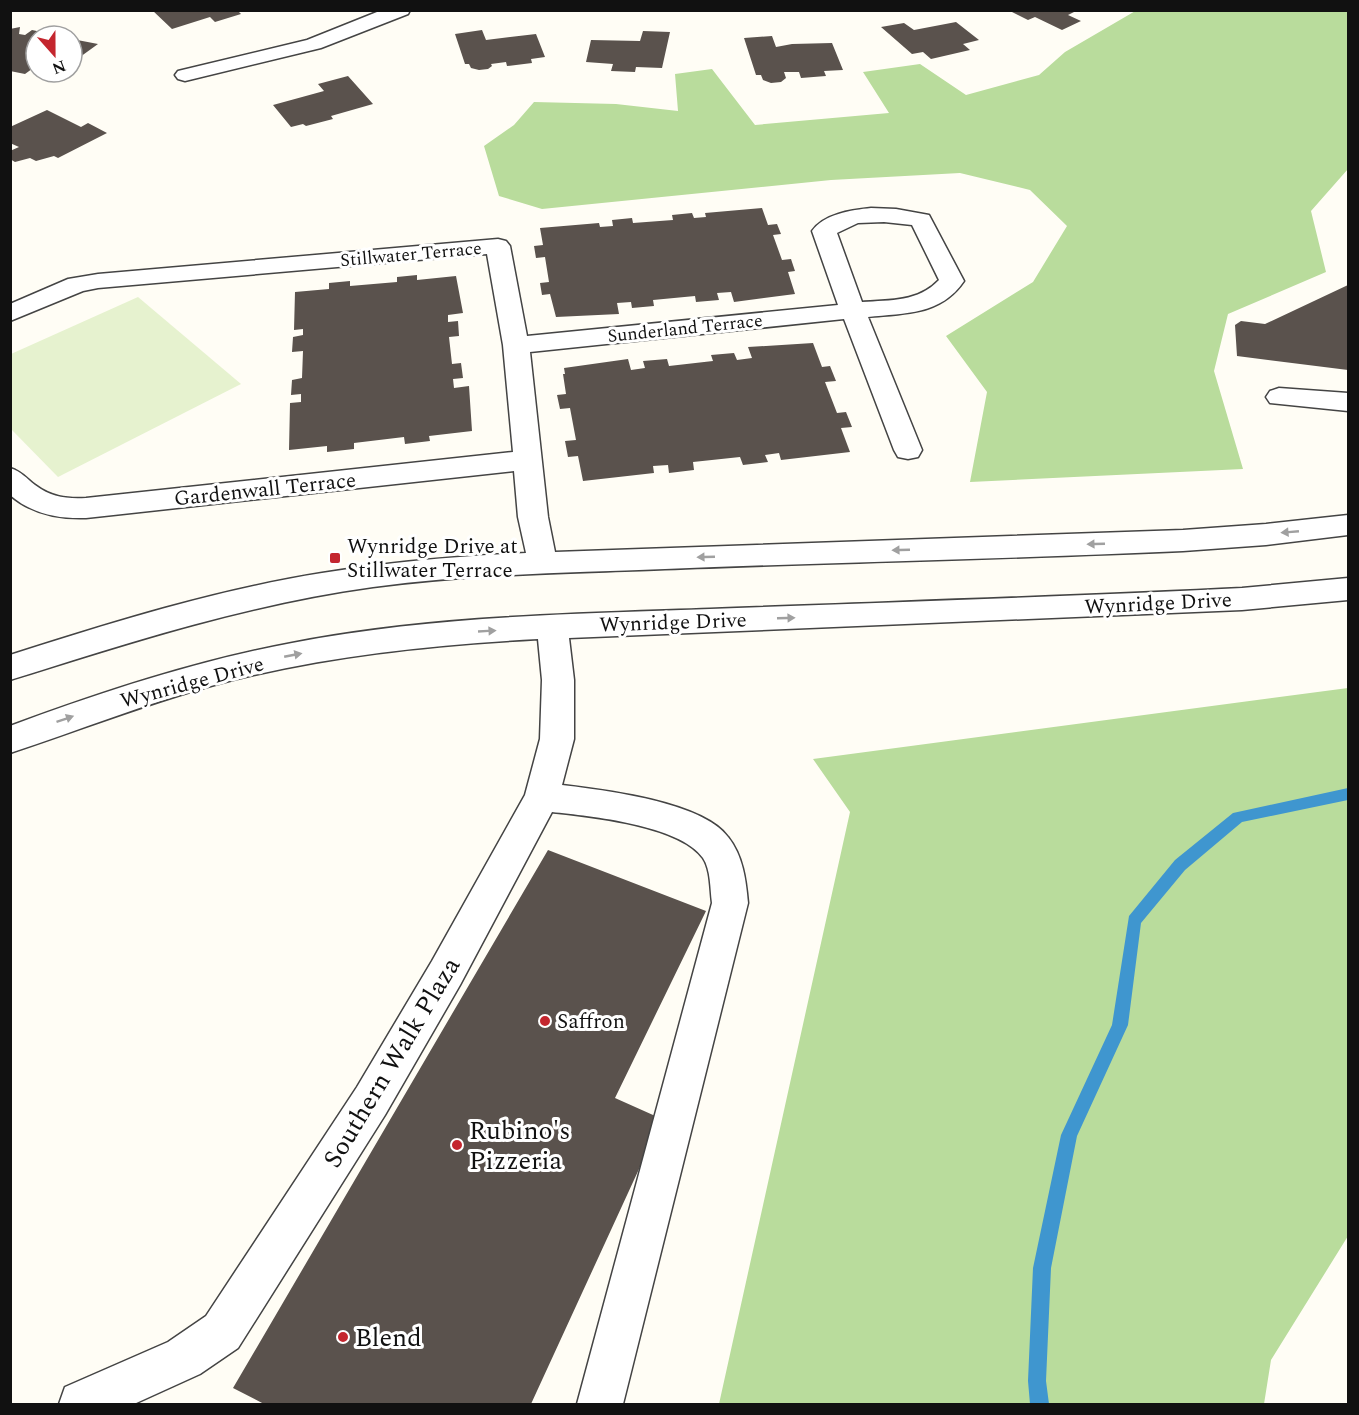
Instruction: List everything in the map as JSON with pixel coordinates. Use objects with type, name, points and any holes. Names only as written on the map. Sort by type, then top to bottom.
[{"type":"street","points":[[185,75],[314,44],[400,10]]},
{"type":"street","points":[[853,311],[912,304],[937,297],[951,281],[921,220],[888,214],[868,216],[834,223],[824,231],[853,311],[908,450]]},
{"type":"street","name":"Stillwater Terrace","points":[[10,314],[77,284],[498,246],[516,345],[533,517],[543,563]]},
{"type":"street","name":"Sunderland Terrace","points":[[516,345],[853,311]]},
{"type":"street","points":[[1279,397],[1348,402]]},
{"type":"street","name":"Gardenwall Terrace","points":[[10,478],[39,503],[64,509],[118,506],[528,460]]},
{"type":"street","points":[[10,668],[112,633],[207,609],[319,585],[424,570],[543,563],[1137,542],[1234,537],[1348,525]]},
{"type":"street","name":"Wynridge Drive","points":[[10,740],[65,719],[173,685],[291,655],[395,639],[552,627],[1166,603],[1348,590]]},
{"type":"street","name":"Southern Walk Plaza","points":[[82,1404],[184,1358],[222,1332],[377,1091],[446,973],[542,797],[557,739],[558,680],[552,627]]},
{"type":"street","points":[[542,797],[594,801],[685,825],[711,843],[725,866],[730,903],[600,1404]]},
{"type":"green space","points":[[1137,10],[1348,11],[1348,169],[1311,211],[1326,272],[1228,314],[1214,371],[1243,469],[970,482],[987,392],[946,336],[1033,282],[1067,226],[1030,190],[960,173],[831,180],[542,209],[499,196],[484,146],[514,125],[534,102],[616,104],[678,111],[675,74],[712,69],[755,125],[889,113],[863,72],[920,64],[966,95],[1039,75],[1065,52]]},
{"type":"green space","points":[[138,297],[241,384],[58,477],[11,429],[11,354]]},
{"type":"green space","points":[[1348,688],[1348,1236],[1271,1360],[1264,1404],[719,1404],[850,812],[813,759]]},
{"type":"building","points":[[152,10],[237,10],[241,14],[215,22],[210,17],[172,29]]},
{"type":"building","points":[[1008,10],[1078,10],[1068,15],[1081,21],[1062,30],[1035,17],[1028,20]]},
{"type":"building","points":[[956,22],[979,40],[963,44],[970,50],[931,59],[923,52],[912,54],[881,27],[904,23],[914,30]]},
{"type":"building","points":[[20,27],[19,34],[24,35],[24,74],[10,71],[10,29]]},
{"type":"building","points":[[482,30],[486,40],[536,34],[545,57],[531,59],[532,63],[507,66],[506,62],[491,64],[492,66],[488,69],[471,68],[469,64],[465,64],[455,34]]},
{"type":"building","points":[[643,31],[670,32],[662,68],[636,67],[635,72],[611,71],[613,64],[586,62],[591,40],[640,41]]},
{"type":"building","points":[[772,36],[776,47],[792,44],[832,43],[843,70],[824,71],[826,76],[801,78],[799,72],[784,72],[786,78],[781,82],[771,83],[763,80],[761,75],[756,75],[744,38]]},
{"type":"building","points":[[84,41],[98,44],[84,54]]},
{"type":"building","points":[[348,76],[373,104],[331,116],[333,119],[306,126],[303,124],[291,127],[273,105],[324,91],[318,84]]},
{"type":"building","points":[[47,110],[81,127],[88,123],[107,133],[58,158],[54,156],[36,161],[30,158],[15,162],[10,159],[10,151],[19,147],[10,143],[10,127]]},
{"type":"building","points":[[762,208],[768,225],[777,224],[781,234],[773,235],[782,260],[791,259],[795,271],[788,272],[795,294],[734,302],[731,292],[717,293],[719,300],[696,302],[695,296],[653,300],[654,306],[632,308],[631,302],[617,303],[619,314],[556,317],[550,294],[542,295],[540,283],[549,282],[545,257],[536,258],[534,246],[543,245],[540,228],[599,223],[600,227],[613,226],[612,220],[632,218],[633,223],[673,220],[672,215],[692,213],[694,218],[706,217],[705,213]]},
{"type":"building","points":[[417,275],[417,280],[456,276],[463,313],[448,315],[448,322],[458,321],[459,336],[449,337],[452,364],[461,363],[463,378],[453,379],[454,388],[469,386],[472,431],[429,436],[430,441],[405,444],[404,437],[354,443],[354,449],[327,452],[327,446],[289,450],[290,403],[301,402],[301,394],[291,395],[292,380],[302,378],[303,351],[292,352],[293,337],[303,335],[303,329],[294,330],[295,292],[329,289],[329,283],[350,281],[350,286],[397,282],[397,277]]},
{"type":"building","points":[[1348,285],[1348,370],[1237,356],[1235,325],[1241,321],[1265,324]]},
{"type":"building","points":[[813,343],[822,367],[830,366],[836,381],[825,382],[837,413],[846,412],[852,427],[841,428],[850,452],[781,460],[779,453],[765,455],[768,462],[743,465],[740,457],[693,462],[694,470],[669,473],[668,465],[653,466],[654,473],[583,481],[578,456],[568,457],[565,441],[576,440],[570,408],[560,409],[557,395],[566,394],[564,368],[628,359],[631,370],[645,368],[643,361],[667,359],[669,366],[713,361],[711,355],[734,353],[737,360],[752,358],[748,347]]},
{"type":"building","points":[[548,850],[706,911],[615,1098],[662,1119],[531,1404],[264,1404],[233,1388]]},
{"type":"waterway","points":[[1039,1404],[1037,1381],[1042,1268],[1069,1135],[1120,1025],[1134,921],[1180,865],[1238,817],[1348,794]]},
{"type":"place","name":"Wynridge Drive at Stillwater Terrace","points":[[335,558]]},
{"type":"place","name":"Saffron","points":[[545,1021]]},
{"type":"place","name":"Rubino's Pizzeria","points":[[457,1145]]},
{"type":"place","name":"Blend","points":[[343,1337]]}]
